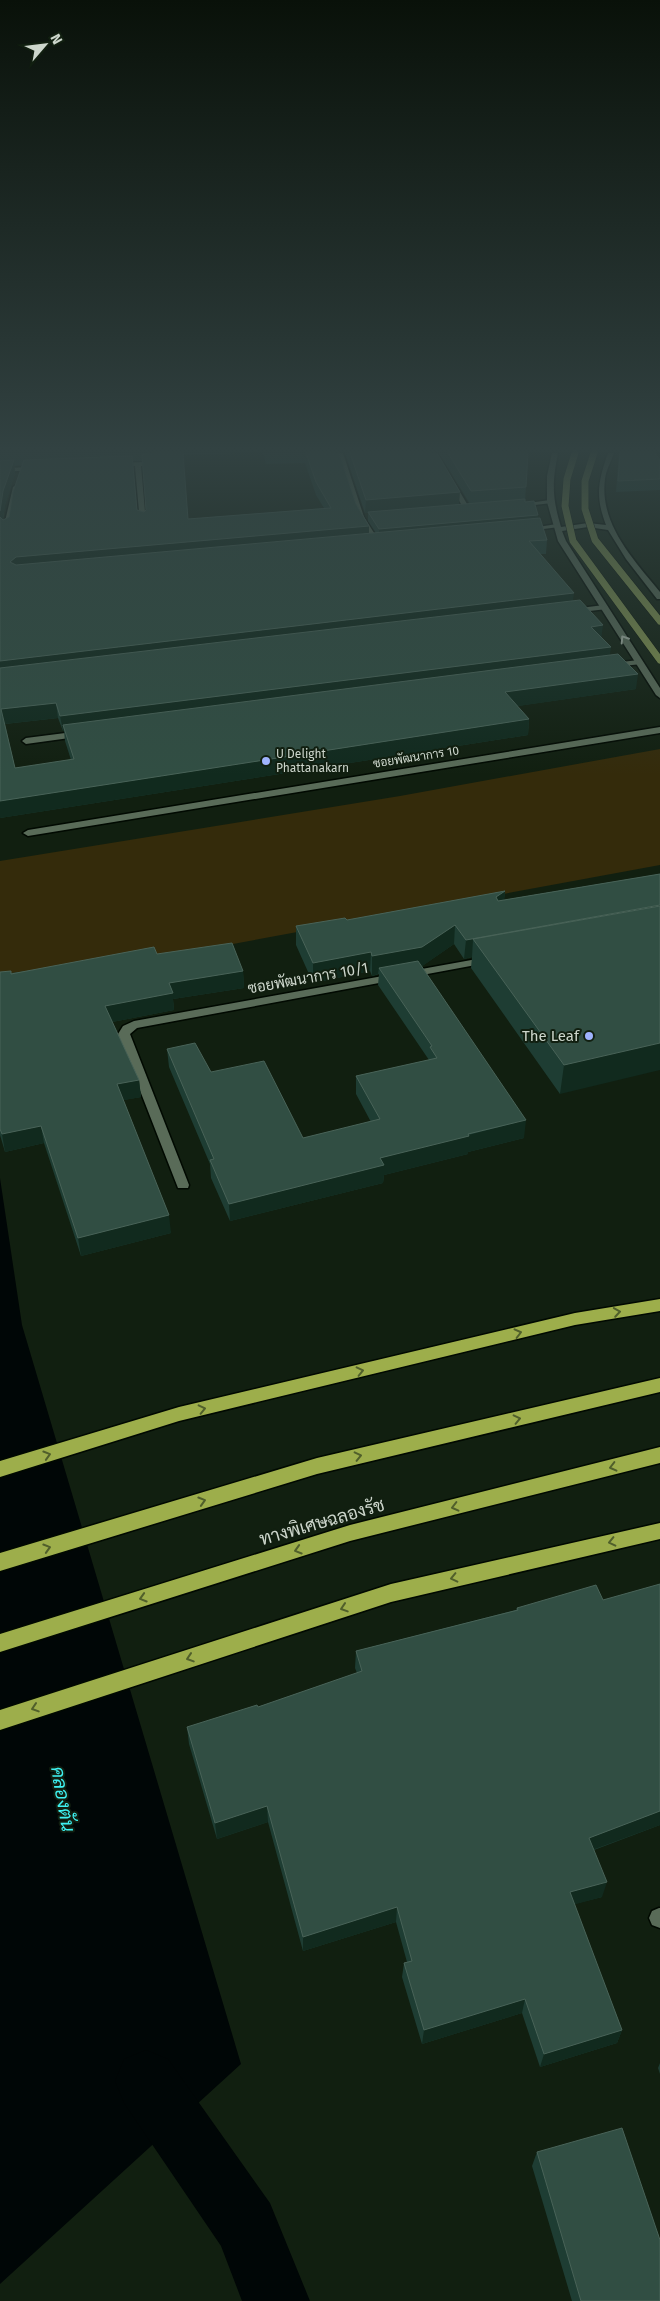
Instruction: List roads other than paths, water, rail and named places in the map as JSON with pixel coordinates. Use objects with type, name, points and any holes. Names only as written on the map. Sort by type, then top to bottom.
[{"type":"highway","points":[[0,1470],[179,1414],[575,1319],[660,1305]]},
{"type":"highway","points":[[0,1562],[317,1466],[660,1385]]},
{"type":"highway","name":"ทางพิเศษฉลองรัช","points":[[0,1643],[350,1534],[660,1455]]},
{"type":"highway","points":[[0,1720],[391,1592],[660,1531]]},
{"type":"main road","points":[[587,560],[660,660]]},
{"type":"main road","points":[[611,560],[660,621]]},
{"type":"street","points":[[574,560],[660,695]]},
{"type":"street","points":[[632,560],[660,597]]},
{"type":"street","points":[[564,612],[604,607]]},
{"type":"street","points":[[599,667],[639,662]]},
{"type":"street","name":"ซอยพัฒนาการ 10","points":[[28,833],[660,730]]},
{"type":"street","points":[[26,740],[86,733]]},
{"type":"street","name":"ซอยพัฒนาการ 10/1","points":[[183,1185],[124,1034],[127,1029],[134,1025],[504,957]]},
{"type":"water","name":"คลองตัน","points":[[0,1178],[22,1325],[241,2064],[0,2284]]},
{"type":"waterway","points":[[146,2081],[247,2226],[276,2301]]},
{"type":"place","name":"U Delight Phattanakarn","points":[[266,761]]},
{"type":"place","name":"The Leaf","points":[[589,1036]]}]
